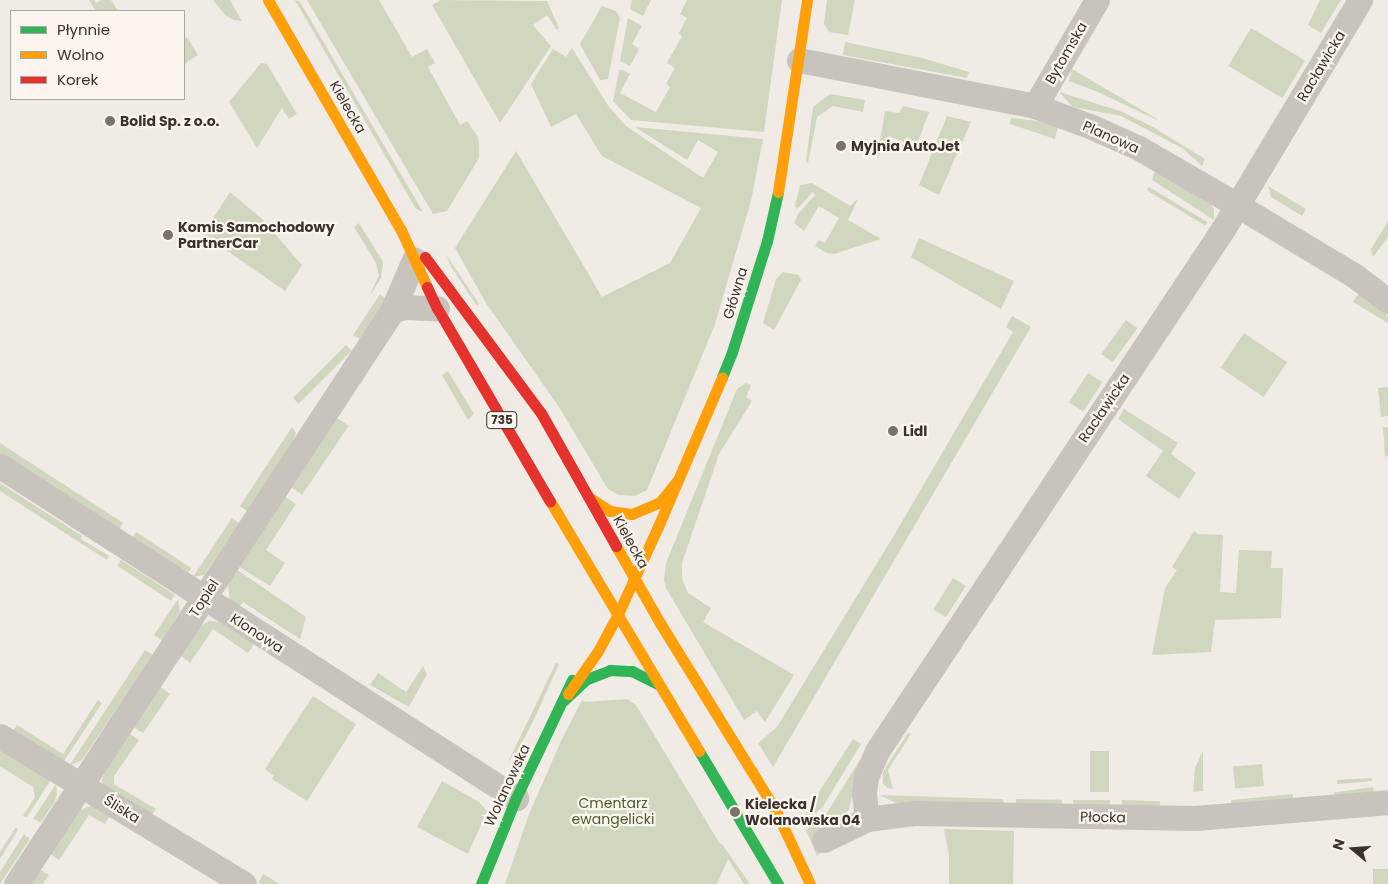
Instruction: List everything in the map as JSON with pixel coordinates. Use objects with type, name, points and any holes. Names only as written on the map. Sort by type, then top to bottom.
[{"type":"main road","name":"Kielecka","points":[[268,0],[401,230],[437,308],[778,884]]},
{"type":"main road","name":"Główna","points":[[634,578],[732,352],[767,241],[782,172],[807,0]]},
{"type":"main road","name":"Kielecka","points":[[401,230],[428,259],[541,413],[634,578],[775,809],[810,884]]},
{"type":"main road","points":[[590,498],[610,512],[632,514],[660,502],[678,480]]},
{"type":"main road","name":"Wolanowska","points":[[481,884],[516,798],[592,638],[615,609],[634,578]]},
{"type":"main road","points":[[563,701],[586,679],[610,670],[632,671],[659,685]]},
{"type":"street","name":"Bytomska","points":[[1035,106],[1098,0]]},
{"type":"street","name":"Racławicka","points":[[867,820],[864,793],[866,777],[877,751],[1223,229],[1360,0]]},
{"type":"street","name":"Planowa","points":[[799,60],[1035,106],[1118,138],[1237,205],[1355,276],[1388,301]]},
{"type":"street","name":"Topiel","points":[[16,884],[392,311],[414,260]]},
{"type":"street","points":[[392,311],[403,308],[437,308]]},
{"type":"street","name":"Klonowa","points":[[0,466],[516,798]]},
{"type":"street","name":"Śliska","points":[[0,736],[244,884]]},
{"type":"street","name":"Płocka","points":[[824,840],[867,820],[914,812],[1195,818],[1388,802]]},
{"type":"green space","points":[[89,0],[94,0],[96,3],[101,0],[111,0],[117,10],[95,10]]},
{"type":"green space","points":[[213,0],[230,0],[242,21],[234,20],[225,15]]},
{"type":"green space","points":[[295,0],[300,2],[423,212],[416,209]]},
{"type":"green space","points":[[307,0],[379,0],[412,57],[427,49],[435,63],[428,67],[460,125],[467,121],[478,137],[479,145],[479,158],[447,211],[433,214]]},
{"type":"green space","points":[[441,0],[547,1],[559,28],[557,30],[547,15],[533,25],[551,46],[500,123],[432,5]]},
{"type":"green space","points":[[632,0],[651,0],[643,16],[630,9]]},
{"type":"green space","points":[[687,0],[782,0],[764,132],[631,120],[613,101],[619,70],[623,70],[630,74],[620,93],[656,112],[670,87],[666,84],[675,68],[667,63],[682,36],[679,33],[687,18],[680,14]]},
{"type":"green space","points":[[827,0],[855,0],[848,35],[829,32],[824,24]]},
{"type":"green space","points":[[1320,0],[1341,0],[1321,33],[1308,25]]},
{"type":"green space","points":[[602,6],[616,11],[620,18],[608,79],[600,80],[580,44]]},
{"type":"green space","points":[[628,18],[642,26],[632,44],[639,49],[630,66],[620,61]]},
{"type":"green space","points":[[1251,28],[1305,60],[1282,98],[1228,66]]},
{"type":"green space","points":[[187,37],[198,55],[185,63],[185,38]]},
{"type":"green space","points":[[845,42],[922,58],[969,72],[967,78],[843,55]]},
{"type":"green space","points":[[572,48],[609,107],[626,126],[703,178],[718,152],[698,140],[687,160],[635,127],[763,139],[751,201],[715,324],[647,490],[635,496],[619,495],[608,489],[559,407],[486,303],[455,248],[516,151],[602,297],[670,263],[701,208],[602,156],[576,114],[551,127],[531,84],[553,49],[566,57]]},
{"type":"green space","points":[[261,63],[267,64],[297,114],[289,119],[282,108],[257,148],[229,102]]},
{"type":"green space","points":[[1072,69],[1157,120],[1098,92],[1069,81]]},
{"type":"green space","points":[[1059,92],[1120,111],[1153,127],[1205,159],[1202,166],[1182,148],[1121,116],[1073,107]]},
{"type":"green space","points":[[830,94],[865,100],[863,112],[833,106],[817,117],[808,163],[806,162],[813,107]]},
{"type":"green space","points":[[903,106],[929,112],[916,147],[889,136],[877,160],[885,111],[899,113]]},
{"type":"green space","points":[[947,116],[971,122],[939,195],[919,185]]},
{"type":"green space","points":[[1011,118],[1039,121],[1058,127],[1055,139],[1010,124]]},
{"type":"green space","points":[[1155,170],[1211,204],[1214,209],[1214,220],[1152,180]]},
{"type":"green space","points":[[812,183],[850,206],[858,199],[848,220],[881,239],[834,254],[827,253],[815,246],[819,240],[825,243],[839,218],[819,206],[804,231],[794,223],[798,214],[815,195],[813,192],[797,209],[795,206],[800,185]]},
{"type":"green space","points":[[1268,186],[1306,209],[1302,216],[1271,197]]},
{"type":"green space","points":[[1149,187],[1207,222],[1205,225],[1147,190]]},
{"type":"green space","points":[[230,192],[262,219],[302,265],[285,291],[203,234]]},
{"type":"green space","points":[[1388,221],[1388,237],[1373,257],[1371,249]]},
{"type":"green space","points":[[359,223],[383,262],[381,278],[369,297],[379,275],[376,263],[354,227]]},
{"type":"green space","points":[[919,238],[1014,281],[1001,309],[911,257]]},
{"type":"green space","points":[[447,256],[479,304],[477,306],[450,265]]},
{"type":"green space","points":[[783,272],[798,275],[801,280],[774,330],[763,323],[776,279]]},
{"type":"green space","points":[[1359,293],[1385,313],[1388,317],[1388,323],[1353,302]]},
{"type":"green space","points":[[380,294],[387,300],[360,339],[353,335]]},
{"type":"green space","points":[[1012,316],[1031,327],[773,767],[758,743],[777,727],[893,537],[1013,332],[1006,327]]},
{"type":"green space","points":[[1126,320],[1137,328],[1113,362],[1101,354]]},
{"type":"green space","points":[[1244,333],[1287,362],[1264,397],[1221,368]]},
{"type":"green space","points":[[346,345],[352,351],[299,404],[293,398]]},
{"type":"green space","points":[[448,371],[474,414],[468,420],[442,375]]},
{"type":"green space","points":[[1088,373],[1102,382],[1083,412],[1069,402]]},
{"type":"green space","points":[[746,383],[751,385],[746,397],[752,401],[719,454],[682,563],[682,578],[688,593],[711,608],[703,622],[794,675],[765,722],[757,711],[744,720],[666,588],[664,580],[666,563],[737,389]]},
{"type":"green space","points":[[1388,387],[1388,416],[1381,417],[1378,388]]},
{"type":"green space","points":[[1124,409],[1178,443],[1171,454],[1196,473],[1179,499],[1146,476],[1163,451],[1118,419]]},
{"type":"green space","points":[[337,418],[349,426],[302,495],[291,487]]},
{"type":"green space","points":[[292,427],[296,433],[294,439],[247,511],[240,506]]},
{"type":"green space","points":[[1383,427],[1388,427],[1388,456],[1385,457]]},
{"type":"green space","points":[[0,443],[123,523],[117,533],[0,457]]},
{"type":"green space","points":[[0,483],[82,536],[81,539],[109,556],[107,560],[0,491]]},
{"type":"green space","points":[[284,496],[296,504],[266,550],[285,563],[270,586],[238,566]]},
{"type":"green space","points":[[232,518],[239,523],[204,575],[193,577]]},
{"type":"green space","points":[[1194,531],[1198,534],[1223,535],[1220,592],[1236,593],[1239,550],[1272,551],[1271,568],[1283,568],[1281,618],[1215,620],[1211,652],[1152,655],[1165,588],[1177,570],[1172,567]]},
{"type":"green space","points":[[136,532],[191,568],[186,575],[131,540]]},
{"type":"green space","points":[[121,560],[175,595],[171,601],[117,566]]},
{"type":"green space","points":[[236,569],[306,617],[300,639],[243,602],[239,608],[230,602],[228,586]]},
{"type":"green space","points":[[953,578],[966,586],[946,617],[933,609]]},
{"type":"green space","points":[[178,599],[180,611],[163,641],[154,635]]},
{"type":"green space","points":[[209,621],[219,622],[254,644],[248,653],[213,629],[190,663],[180,655],[199,627]]},
{"type":"green space","points":[[145,650],[153,655],[82,760],[69,766]]},
{"type":"green space","points":[[556,663],[559,664],[536,715],[517,753],[508,762]]},
{"type":"green space","points":[[423,666],[427,674],[409,707],[370,685],[378,673],[406,692]]},
{"type":"green space","points":[[159,686],[170,694],[143,733],[133,727]]},
{"type":"green space","points":[[313,696],[356,724],[307,801],[272,779],[274,776],[265,769]]},
{"type":"green space","name":"Cmentarz ewangelicki","points":[[627,699],[636,705],[720,844],[722,844],[750,884],[744,884],[728,859],[717,884],[505,884],[529,814],[562,739],[582,700],[585,702]]},
{"type":"green space","points":[[98,700],[102,703],[62,764],[12,732],[17,725],[63,754]]},
{"type":"green space","points":[[129,733],[139,740],[114,776],[114,784],[156,809],[150,817],[103,785],[102,780],[105,770]]},
{"type":"green space","points":[[908,733],[911,734],[888,770],[893,789],[888,788],[883,784],[883,772]]},
{"type":"green space","points":[[853,739],[861,744],[822,808],[801,820]]},
{"type":"green space","points":[[0,747],[52,778],[27,817],[23,816],[35,797],[33,787],[0,766]]},
{"type":"green space","points":[[1090,751],[1109,751],[1109,792],[1090,792]]},
{"type":"green space","points":[[1203,751],[1203,791],[1193,792],[1195,768]]},
{"type":"green space","points":[[861,758],[849,809],[846,814],[813,835],[822,852],[817,856],[806,830],[825,816]]},
{"type":"green space","points":[[1262,764],[1264,786],[1235,788],[1233,767]]},
{"type":"green space","points":[[1372,778],[1372,781],[1337,784],[1337,780]]},
{"type":"green space","points":[[442,781],[479,802],[487,811],[468,854],[417,827]]},
{"type":"green space","points":[[56,784],[57,794],[54,803],[41,822],[33,819]]},
{"type":"green space","points":[[1373,787],[1374,794],[1335,799],[1334,792]]},
{"type":"green space","points":[[1293,794],[1293,802],[1231,806],[1231,800]]},
{"type":"green space","points":[[879,795],[1003,799],[1004,805],[896,803]]},
{"type":"green space","points":[[1016,799],[1062,800],[1062,806],[1016,805]]},
{"type":"green space","points":[[1073,800],[1110,800],[1110,807],[1074,806]]},
{"type":"green space","points":[[1122,800],[1160,801],[1160,808],[1122,807]]},
{"type":"green space","points":[[93,805],[111,814],[105,824],[89,815],[59,860],[49,853],[79,810]]},
{"type":"green space","points":[[16,827],[18,830],[0,859],[0,852]]},
{"type":"green space","points":[[944,829],[1014,831],[1013,884],[949,884],[949,856]]},
{"type":"green space","points":[[24,834],[30,839],[0,884],[0,872]]},
{"type":"green space","points":[[39,869],[49,875],[43,884],[29,884]]},
{"type":"green space","points":[[1373,869],[1388,869],[1388,884],[1373,884]]},
{"type":"green space","points":[[263,874],[280,884],[262,884],[259,882]]},
{"type":"traffic: fast","points":[[722,377],[732,352],[767,241],[778,192]]},
{"type":"traffic: fast","points":[[563,701],[587,679],[610,670],[632,671],[659,685]]},
{"type":"traffic: fast","points":[[481,884],[516,798],[572,680]]},
{"type":"traffic: fast","points":[[699,751],[778,884]]},
{"type":"traffic: slow","points":[[268,0],[401,230],[427,287]]},
{"type":"traffic: slow","points":[[778,192],[807,0]]},
{"type":"traffic: slow","points":[[568,694],[598,651],[618,614],[657,529],[722,377]]},
{"type":"traffic: slow","points":[[590,498],[610,511],[632,514],[660,502],[678,480]]},
{"type":"traffic: slow","points":[[550,501],[699,751]]},
{"type":"traffic: slow","points":[[616,546],[660,623],[775,809],[810,884]]},
{"type":"traffic: jam","points":[[425,257],[541,413],[616,546]]},
{"type":"traffic: jam","points":[[427,287],[437,308],[550,501]]},
{"type":"place","name":"Bolid Sp. z o.o.","points":[[110,121]]},
{"type":"place","name":"Myjnia AutoJet","points":[[841,146]]},
{"type":"place","name":"Komis Samochodowy PartnerCar","points":[[168,235]]},
{"type":"place","name":"Lidl","points":[[893,431]]},
{"type":"place","name":"Kielecka / Wolanowska 04","points":[[735,812]]}]
